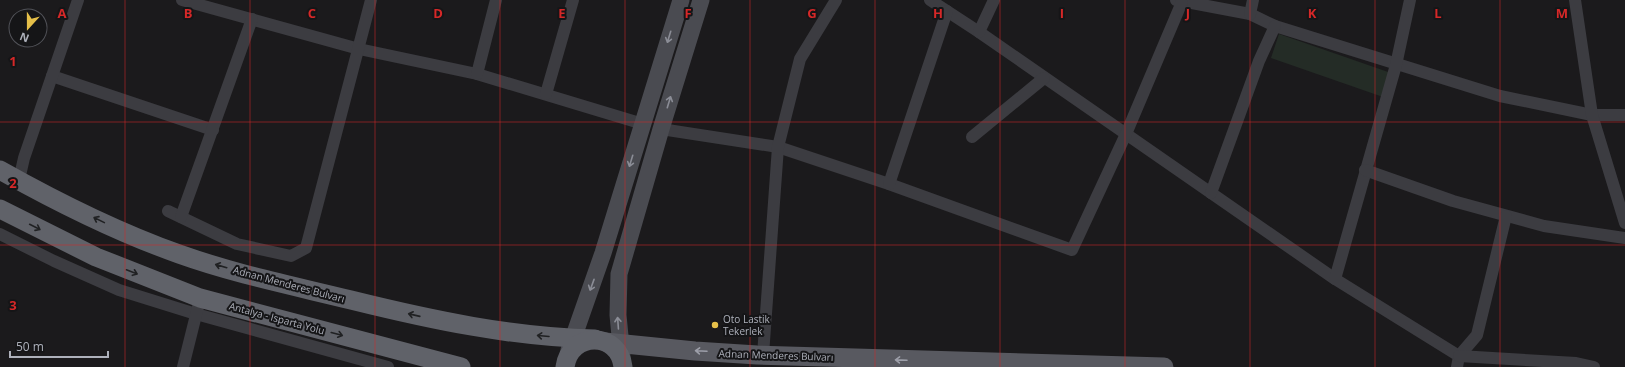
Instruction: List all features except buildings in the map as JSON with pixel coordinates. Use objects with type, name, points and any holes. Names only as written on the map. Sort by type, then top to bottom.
[{"type":"highway","name":"Adnan Menderes Bulvarı","points":[[0,170],[112,226],[179,254],[262,278],[452,324],[508,333],[572,339],[613,351]]},
{"type":"highway","name":"Antalya - Isparta Yolu","points":[[0,209],[96,258],[198,306],[461,367]]},
{"type":"highway","points":[[565,363],[570,351],[586,340],[613,351]]},
{"type":"main road","points":[[565,363],[572,339],[603,253],[681,0]]},
{"type":"main road","points":[[613,351],[618,315],[619,274],[701,0]]},
{"type":"main road","name":"Adnan Menderes Bulvarı","points":[[613,351],[764,355],[952,364],[1164,367]]},
{"type":"street","points":[[18,180],[24,158],[78,0]]},
{"type":"street","points":[[182,0],[358,49],[477,74],[643,124]]},
{"type":"street","points":[[168,211],[236,244],[291,256],[306,248],[371,0]]},
{"type":"street","points":[[477,74],[496,0]]},
{"type":"street","points":[[546,94],[573,0]]},
{"type":"street","points":[[764,355],[778,147],[800,59],[836,0]]},
{"type":"street","points":[[930,0],[979,32],[1335,279],[1458,361],[1576,363],[1594,367]]},
{"type":"street","points":[[979,32],[994,0]]},
{"type":"street","points":[[1250,14],[1253,0]]},
{"type":"street","points":[[1335,279],[1396,65],[1410,0]]},
{"type":"street","points":[[1575,0],[1592,116],[1625,223]]},
{"type":"street","points":[[661,130],[778,147],[889,184],[1072,250],[1126,134],[1179,1],[1250,14],[1275,26],[1396,65],[1500,96],[1592,116],[1625,115]]},
{"type":"street","points":[[889,184],[947,11]]},
{"type":"street","points":[[181,217],[252,19]]},
{"type":"street","points":[[1211,193],[1259,61],[1275,26]]},
{"type":"street","points":[[52,76],[213,130]]},
{"type":"street","points":[[972,137],[1044,78]]},
{"type":"street","points":[[1365,170],[1453,201],[1544,226],[1625,238]]},
{"type":"street","points":[[1458,361],[1477,335],[1506,216]]},
{"type":"street","points":[[0,234],[54,261],[119,290],[198,306],[388,367]]},
{"type":"street","points":[[183,367],[198,306]]},
{"type":"shaded area","points":[[1279,34],[1391,73],[1383,97],[1271,58]]},
{"type":"place","name":"Oto Lastik Tekerlek","points":[[715,325]]}]
